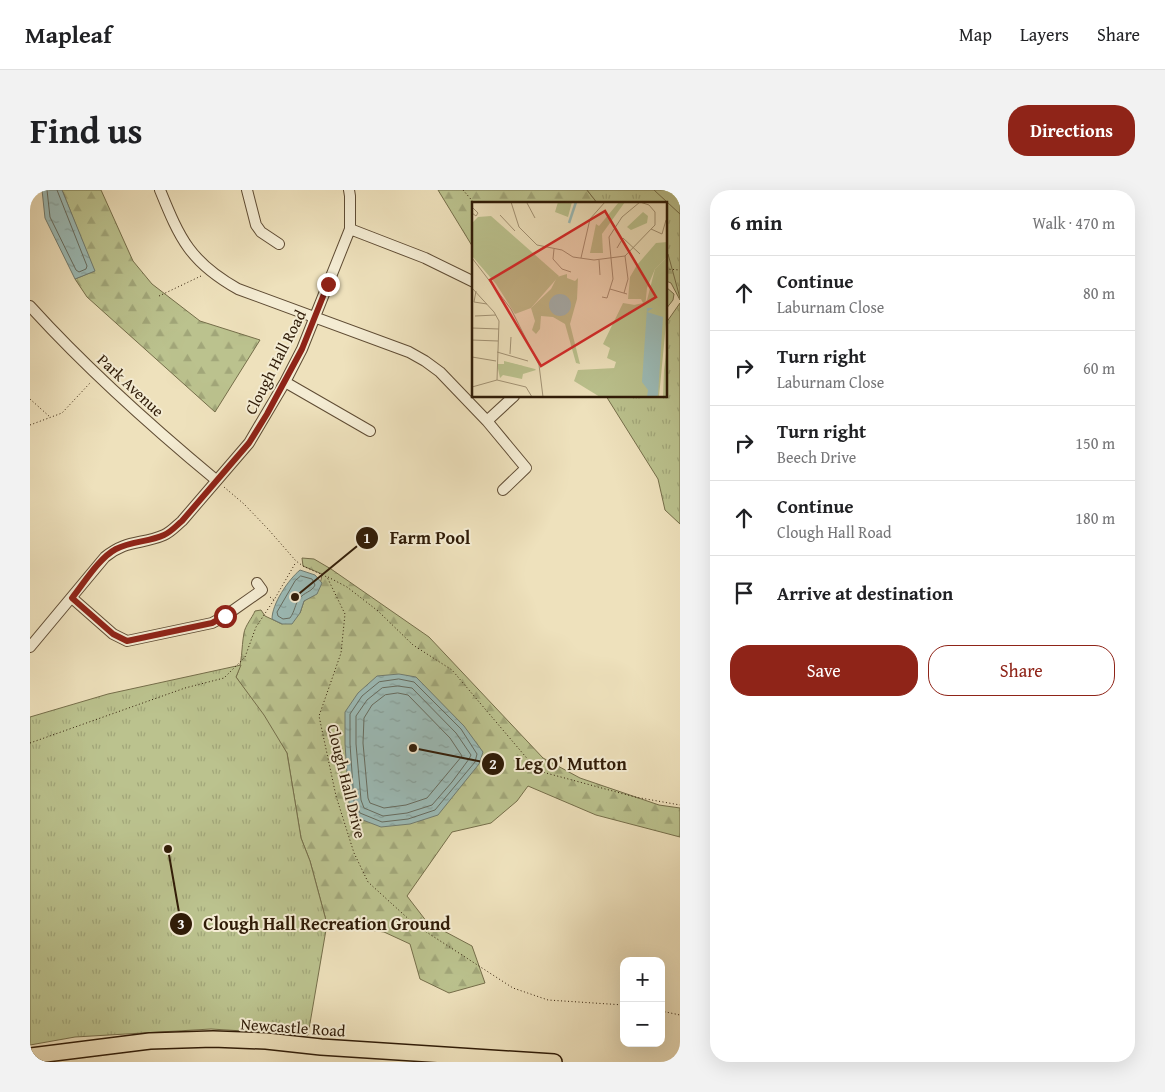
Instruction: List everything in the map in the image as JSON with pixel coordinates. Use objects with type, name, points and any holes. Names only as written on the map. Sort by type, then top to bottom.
[{"type":"highway","name":"Newcastle Road","points":[[30,1056],[150,1041],[213,1039],[554,1062]]},
{"type":"street","points":[[160,190],[179,235],[191,252],[210,272],[238,289],[409,352],[440,372],[487,421],[526,468],[503,490]]},
{"type":"street","points":[[247,190],[256,225],[261,232],[279,244]]},
{"type":"street","name":"Clough Hall Road","points":[[30,648],[105,557],[126,544],[162,536],[171,531],[182,521],[249,443],[285,382],[316,318],[350,229],[349,190]]},
{"type":"street","points":[[350,229],[425,258],[472,281]]},
{"type":"street","name":"Park Avenue","points":[[30,306],[60,339],[98,375],[216,480]]},
{"type":"street","points":[[285,382],[370,431]]},
{"type":"street","points":[[487,421],[512,398]]},
{"type":"street","points":[[72,598],[113,634],[127,641],[212,623],[225,616],[259,587]]},
{"type":"path","points":[[463,190],[473,202]]},
{"type":"path","points":[[159,296],[210,272]]},
{"type":"path","points":[[30,425],[62,413],[98,375]]},
{"type":"path","points":[[30,399],[51,417]]},
{"type":"path","points":[[216,480],[244,504],[296,561],[347,587],[378,610],[413,645],[452,670],[536,769],[635,797],[680,805]]},
{"type":"path","points":[[30,743],[185,688],[224,678],[245,657],[256,627],[296,561]]},
{"type":"path","name":"Clough Hall Drive","points":[[327,577],[345,614],[341,653],[319,716],[336,796],[354,853],[368,882],[414,924],[513,988],[548,1000],[620,1005]]},
{"type":"path","points":[[259,587],[274,600]]},
{"type":"path","points":[[665,1012],[680,1014]]},
{"type":"green space","points":[[62,190],[101,190],[133,261],[152,284],[200,321],[260,340],[215,412],[87,297],[75,279],[94,271]]},
{"type":"green space","points":[[438,190],[587,190],[596,202],[472,202],[472,246]]},
{"type":"green space","points":[[587,190],[680,190],[680,298],[668,254],[668,202],[596,202]]},
{"type":"green space","points":[[654,190],[680,190],[680,214],[668,202]]},
{"type":"green space","points":[[668,254],[680,260],[680,300],[671,283],[668,282]]},
{"type":"green space","points":[[668,289],[674,294],[673,300],[668,306]]},
{"type":"green space","points":[[680,303],[680,524],[665,510],[658,479],[607,398],[668,398],[668,320]]},
{"type":"green space","points":[[302,558],[314,559],[331,569],[429,637],[543,758],[580,778],[659,805],[680,808],[680,837],[596,815],[528,786],[517,801],[491,823],[452,832],[407,896],[427,922],[472,946],[485,983],[449,993],[420,979],[410,944],[384,932],[327,924],[310,861],[301,838],[287,753],[236,677],[241,661],[245,630],[255,611],[261,610],[265,616],[282,624],[300,613],[304,601],[312,596],[319,587],[322,574],[303,566]]},
{"type":"green space","points":[[241,665],[236,677],[264,715],[287,753],[301,838],[310,861],[327,924],[308,1035],[211,1029],[75,1037],[30,1045],[30,717],[108,694]]},
{"type":"water","points":[[42,190],[62,190],[95,271],[75,279],[45,218]]},
{"type":"water","points":[[300,570],[315,575],[322,583],[317,594],[304,601],[300,613],[292,624],[282,624],[272,619],[275,606],[286,586]]},
{"type":"water","points":[[399,674],[416,677],[464,726],[483,752],[479,764],[438,815],[410,824],[381,827],[355,817],[349,803],[345,712],[358,693],[377,676]]},
{"type":"place","name":"Farm Pool","points":[[295,597]]},
{"type":"place","name":"Leg O' Mutton","points":[[413,748]]},
{"type":"place","name":"Clough Hall Recreation Ground","points":[[168,849]]},
{"type":"route","points":[[225,616],[212,623],[127,641],[113,634],[72,598],[105,557],[115,550],[126,544],[162,536],[171,531],[182,521],[249,443],[302,349],[328,284]]}]
